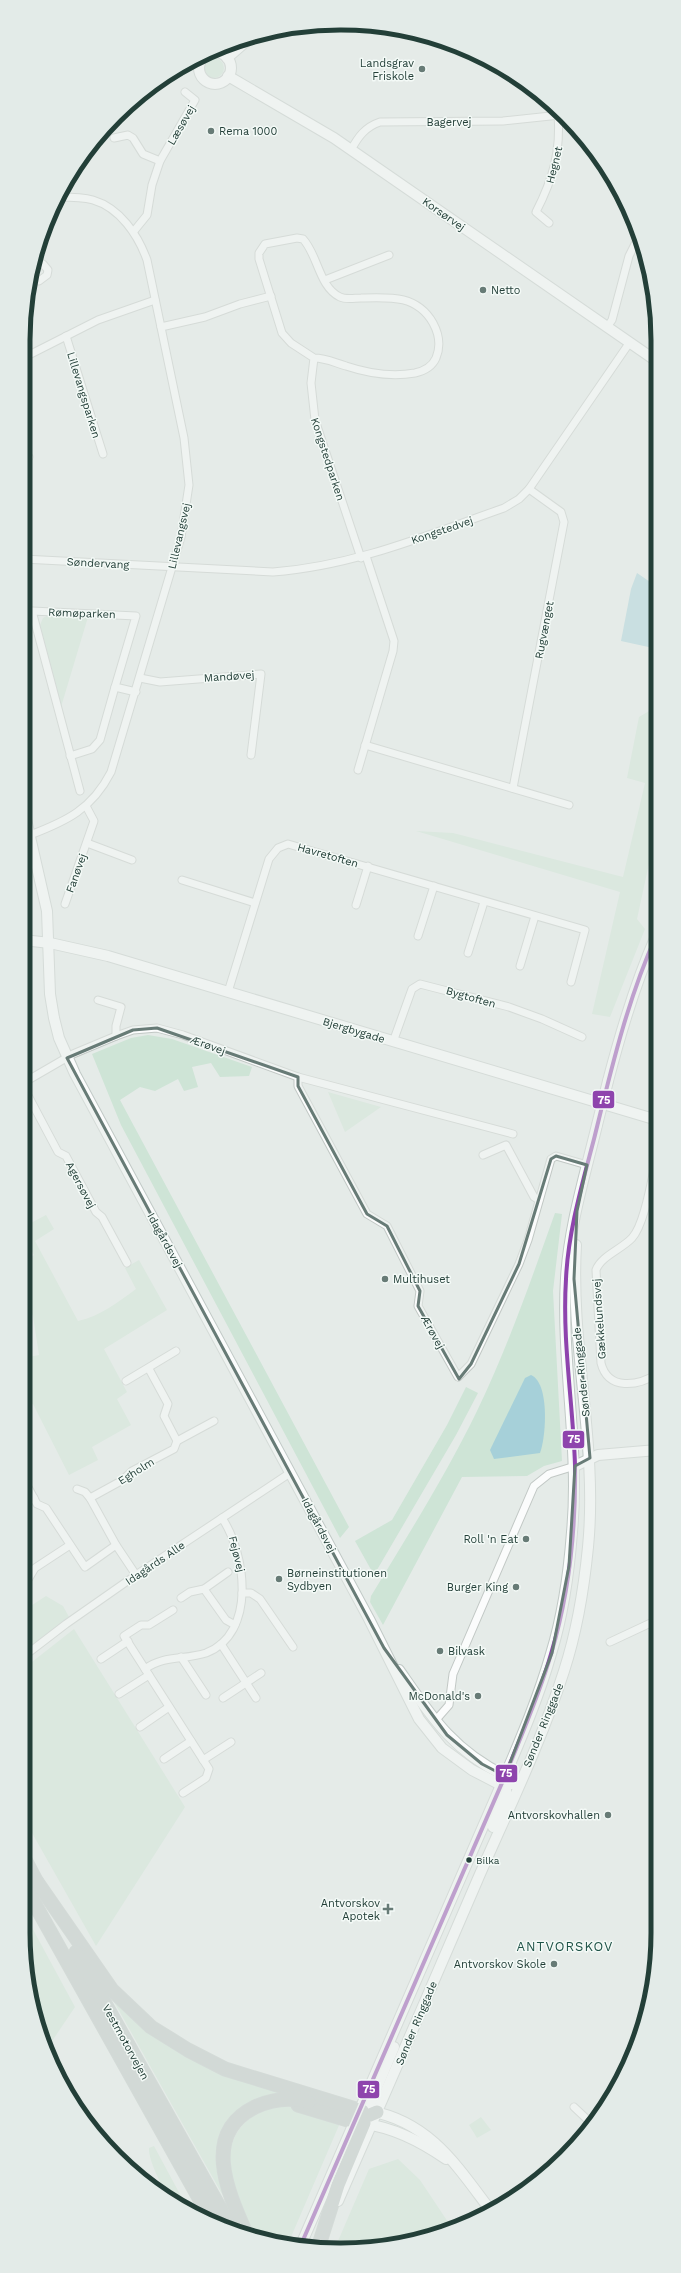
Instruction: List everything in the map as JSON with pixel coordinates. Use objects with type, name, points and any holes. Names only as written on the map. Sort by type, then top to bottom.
[{"type":"highway","name":"Vestmotorvejen","points":[[30,1869],[227,2221]]},
{"type":"highway","points":[[37,1882],[112,1990],[151,2027],[188,2050],[225,2069],[365,2117]]},
{"type":"highway","name":"Vestmotorvejen","points":[[30,1896],[207,2213]]},
{"type":"highway","points":[[243,2228],[230,2198],[223,2172],[222,2153],[227,2135],[236,2121],[249,2110],[264,2103],[290,2098],[365,2117]]},
{"type":"highway","points":[[320,2242],[338,2185],[365,2117]]},
{"type":"street","points":[[227,58],[241,46]]},
{"type":"street","points":[[199,64],[199,73],[207,82],[217,84],[228,76],[231,69],[227,58],[222,54]]},
{"type":"street","name":"Korsørvej","points":[[228,76],[299,116],[351,150],[651,357]]},
{"type":"street","name":"Læsøvej","points":[[134,231],[147,215],[152,185],[160,161],[195,100],[185,92]]},
{"type":"street","name":"Bagervej","points":[[351,150],[364,130],[371,125],[380,122],[502,121],[554,116]]},
{"type":"street","name":"Hegnet","points":[[549,223],[536,212],[548,190],[555,168],[560,140],[559,120]]},
{"type":"street","points":[[114,138],[128,134],[133,138],[143,154],[160,161]]},
{"type":"street","name":"Lillevangsvej","points":[[30,835],[62,822],[86,806],[102,790],[111,772],[172,567],[187,508],[188,479],[184,438],[147,260],[134,231],[108,208],[93,200],[65,198]]},
{"type":"street","points":[[297,238],[303,239],[325,280],[332,292],[341,298],[392,296],[407,300],[419,307],[429,317],[437,332],[438,354],[435,361],[425,370],[414,373],[388,374],[346,366],[324,358],[314,358],[286,338],[280,327],[259,259],[259,253],[266,244],[297,238]]},
{"type":"street","points":[[607,327],[612,320],[629,256],[636,243]]},
{"type":"street","points":[[325,280],[389,255]]},
{"type":"street","points":[[36,279],[46,277],[47,268],[40,263]]},
{"type":"street","points":[[161,327],[205,317],[246,302],[271,296]]},
{"type":"street","name":"Lillevangsparken","points":[[30,354],[98,320],[156,300]]},
{"type":"street","name":"Lillevangsparken","points":[[66,336],[103,454]]},
{"type":"street","name":"Kongstedvej","points":[[172,567],[273,572],[304,570],[364,557],[504,508],[519,499],[528,489],[630,342]]},
{"type":"street","name":"Kongstedparken","points":[[314,358],[311,383],[315,420],[364,557]]},
{"type":"street","name":"Rugvænget","points":[[513,788],[564,522],[562,512],[528,489]]},
{"type":"street","points":[[358,770],[393,651],[394,641],[364,557]]},
{"type":"street","name":"Søndervang","points":[[30,559],[172,567]]},
{"type":"street","name":"Rømøparken","points":[[70,756],[92,749],[100,740],[136,616],[32,611],[70,756],[80,791]]},
{"type":"street","name":"Mandøvej","points":[[140,678],[160,682],[261,674],[251,755]]},
{"type":"street","points":[[115,687],[136,692]]},
{"type":"street","points":[[365,745],[570,805]]},
{"type":"street","name":"Fanøvej","points":[[65,904],[94,821],[86,806]]},
{"type":"street","name":"Idagårdsvej","points":[[30,835],[48,911],[51,1007],[67,1058],[351,1584],[384,1648],[414,1712],[427,1731],[457,1760],[504,1782]]},
{"type":"street","name":"Fanøvej","points":[[87,843],[132,860]]},
{"type":"street","name":"Havretoften","points":[[228,992],[269,859],[283,845],[293,844],[484,902],[586,930],[571,982]]},
{"type":"street","name":"Havretoften","points":[[356,904],[368,866]]},
{"type":"street","points":[[182,880],[255,903]]},
{"type":"street","points":[[418,936],[434,886]]},
{"type":"street","points":[[468,953],[484,902]]},
{"type":"street","points":[[520,966],[535,916]]},
{"type":"street","name":"Bjergbygade","points":[[30,941],[50,943],[108,956],[651,1118]]},
{"type":"street","name":"Sønder Ringgade","points":[[365,2117],[413,1986],[504,1782],[536,1701],[552,1653],[569,1566],[572,1532],[574,1466],[565,1312],[569,1243],[578,1211],[587,1165],[624,1022],[642,967],[651,947]]},
{"type":"street","name":"Bygtoften","points":[[393,1042],[412,989],[420,984],[508,1007],[542,1019],[582,1038]]},
{"type":"street","points":[[98,1000],[121,1007],[116,1026],[116,1036]]},
{"type":"street","name":"Ærøvej","points":[[67,1058],[133,1030],[157,1028],[298,1077],[513,1134]]},
{"type":"street","points":[[30,1079],[67,1058]]},
{"type":"street","name":"Ærøvej","points":[[298,1077],[298,1086],[367,1214],[387,1226],[420,1290],[418,1306],[458,1377],[471,1364],[519,1264],[552,1158],[556,1156],[587,1165]]},
{"type":"street","name":"Agersøvej","points":[[30,1099],[58,1152],[66,1156],[96,1212],[102,1217],[127,1264]]},
{"type":"street","points":[[484,1155],[506,1145],[534,1197],[539,1200]]},
{"type":"street","name":"Gækkelundsvej","points":[[651,1179],[638,1229],[622,1248],[599,1264],[596,1270],[601,1363],[605,1373],[612,1380],[622,1384],[642,1382],[651,1377]]},
{"type":"street","name":"Sønder Ringgade","points":[[303,2240],[365,2117],[459,1921],[521,1780],[565,1669],[579,1609],[588,1548],[591,1499],[590,1458],[576,1317],[574,1279],[578,1211]]},
{"type":"street","points":[[126,1381],[149,1369],[154,1363],[176,1351]]},
{"type":"street","points":[[149,1369],[168,1404],[164,1416],[177,1441]]},
{"type":"street","name":"Egholm","points":[[90,1498],[121,1481],[132,1472],[174,1449],[177,1441],[214,1421]]},
{"type":"street","points":[[435,1721],[449,1705],[453,1674],[534,1486],[549,1474],[574,1466],[590,1458],[610,1454],[651,1451]]},
{"type":"street","name":"Idagårds Alle","points":[[30,1652],[66,1624],[136,1575],[290,1473]]},
{"type":"street","points":[[77,1489],[85,1492],[90,1498],[116,1545],[136,1575]]},
{"type":"street","points":[[30,1491],[37,1504],[46,1508],[85,1567],[116,1545]]},
{"type":"street","points":[[30,1501],[34,1498]]},
{"type":"street","name":"Fejøvej","points":[[119,1694],[147,1672],[153,1663],[181,1657],[192,1657],[208,1652],[221,1644],[235,1625],[239,1615],[242,1593],[242,1577],[236,1546],[231,1532],[222,1518]]},
{"type":"street","points":[[30,1576],[35,1568],[70,1545]]},
{"type":"street","name":"Fejøvej","points":[[181,1598],[190,1592],[204,1589],[228,1572]]},
{"type":"street","points":[[204,1589],[226,1620],[235,1625]]},
{"type":"street","points":[[242,1593],[251,1593],[260,1599],[293,1647]]},
{"type":"street","points":[[173,1610],[149,1625],[141,1625],[124,1636],[209,1770],[208,1775],[183,1793]]},
{"type":"street","points":[[610,1642],[651,1623]]},
{"type":"street","points":[[101,1659],[128,1641]]},
{"type":"street","points":[[221,1644],[256,1698]]},
{"type":"street","name":"Idagårdsvej","points":[[384,1648],[435,1721],[463,1750],[504,1782]]},
{"type":"street","points":[[181,1657],[206,1695]]},
{"type":"street","points":[[222,1698],[260,1672]]},
{"type":"street","points":[[140,1728],[169,1707]]},
{"type":"street","points":[[164,1759],[191,1741]]},
{"type":"street","points":[[203,1760],[231,1742]]},
{"type":"street","points":[[459,1921],[506,1794],[504,1782],[521,1780]]},
{"type":"street","points":[[574,2107],[588,2120]]},
{"type":"street","points":[[365,2117],[428,2136],[448,2156],[487,2206]]},
{"type":"street","points":[[365,2117],[432,2149],[457,2168]]},
{"type":"highlighted area","points":[[157,1028],[298,1077],[298,1086],[367,1214],[387,1226],[420,1291],[418,1306],[459,1379],[471,1364],[519,1264],[551,1159],[556,1156],[587,1165],[577,1211],[574,1279],[590,1458],[575,1466],[569,1566],[552,1653],[505,1776],[482,1764],[447,1735],[384,1648],[67,1058],[133,1030]]},
{"type":"green space","points":[[210,59],[218,59],[223,64],[223,72],[218,77],[210,77],[205,72],[205,64]]},
{"type":"green space","points":[[47,616],[88,617],[61,707],[40,625],[43,618]]},
{"type":"green space","points":[[651,710],[651,854],[637,919],[645,929],[610,1017],[592,1014],[620,892],[416,831],[453,833],[623,877],[645,783],[627,778],[639,717]]},
{"type":"green space","points":[[148,1035],[172,1039],[252,1067],[249,1076],[220,1077],[211,1063],[192,1067],[198,1087],[184,1091],[178,1079],[155,1091],[140,1087],[120,1100],[349,1527],[340,1538],[121,1125],[92,1054],[131,1038]]},
{"type":"green space","points":[[328,1092],[381,1107],[345,1132]]},
{"type":"green space","points":[[555,1213],[562,1214],[553,1291],[562,1461],[544,1466],[527,1476],[462,1477],[383,1625],[370,1602],[371,1596],[440,1482],[477,1411],[509,1338]]},
{"type":"green space","points":[[46,1215],[54,1229],[35,1241],[78,1321],[102,1312],[116,1304],[136,1289],[125,1268],[139,1260],[167,1310],[104,1349],[127,1392],[117,1399],[131,1425],[92,1447],[98,1460],[69,1475],[33,1404],[30,1405],[30,1357],[39,1355],[33,1316],[30,1311],[30,1258],[34,1255],[30,1248],[30,1223]]},
{"type":"green space","points":[[466,1387],[478,1393],[456,1435],[374,1575],[355,1541],[392,1520],[447,1425]]},
{"type":"green space","points":[[46,1596],[63,1606],[69,1617],[30,1647],[30,1606]]},
{"type":"green space","points":[[74,1629],[185,1807],[96,1946],[30,1829],[30,1664]]},
{"type":"green space","points":[[30,1924],[75,2007],[51,2043],[46,2032],[36,1993],[31,1953]]},
{"type":"green space","points":[[113,2000],[155,2037],[199,2062],[299,2096],[275,2096],[256,2100],[241,2110],[225,2129],[231,2210]]},
{"type":"green space","points":[[288,2106],[340,2123],[290,2239],[252,2230],[234,2188],[230,2172],[232,2144],[238,2132],[246,2122],[257,2114],[271,2109]]},
{"type":"green space","points":[[481,2117],[491,2130],[477,2138],[469,2125]]},
{"type":"green space","points":[[154,2146],[183,2200],[164,2188],[153,2167],[149,2148]]},
{"type":"green space","points":[[398,2159],[420,2180],[449,2223],[401,2237],[361,2242],[337,2243],[369,2169]]},
{"type":"water","points":[[637,573],[651,583],[651,648],[621,641],[631,589]]},
{"type":"water","points":[[531,1375],[537,1380],[544,1399],[545,1424],[540,1453],[494,1459],[490,1450],[525,1378]]},
{"type":"transit line","name":"75","points":[[303,2240],[505,1776],[530,1716],[551,1654],[567,1584],[573,1537],[575,1489],[574,1442],[565,1326],[567,1261],[580,1191],[620,1036],[636,985],[651,948]]},
{"type":"place","name":"Landsgrav Friskole","points":[[422,69]]},
{"type":"place","name":"Rema 1000","points":[[211,131]]},
{"type":"place","name":"Netto","points":[[483,290]]},
{"type":"place","name":"Multihuset","points":[[385,1279]]},
{"type":"place","name":"Roll 'n Eat","points":[[526,1539]]},
{"type":"place","name":"Børneinstitutionen Sydbyen","points":[[279,1579]]},
{"type":"place","name":"Burger King","points":[[516,1587]]},
{"type":"place","name":"Bilvask","points":[[440,1651]]},
{"type":"place","name":"McDonald's","points":[[478,1696]]},
{"type":"place","name":"Antvorskovhallen","points":[[608,1815]]},
{"type":"place","name":"Bilka","points":[[469,1860]]},
{"type":"place","name":"Antvorskov Apotek","points":[[388,1909]]},
{"type":"place","name":"Antvorskov Skole","points":[[554,1964]]},
{"type":"district","name":"ANTVORSKOV","points":[[565,1946]]}]
